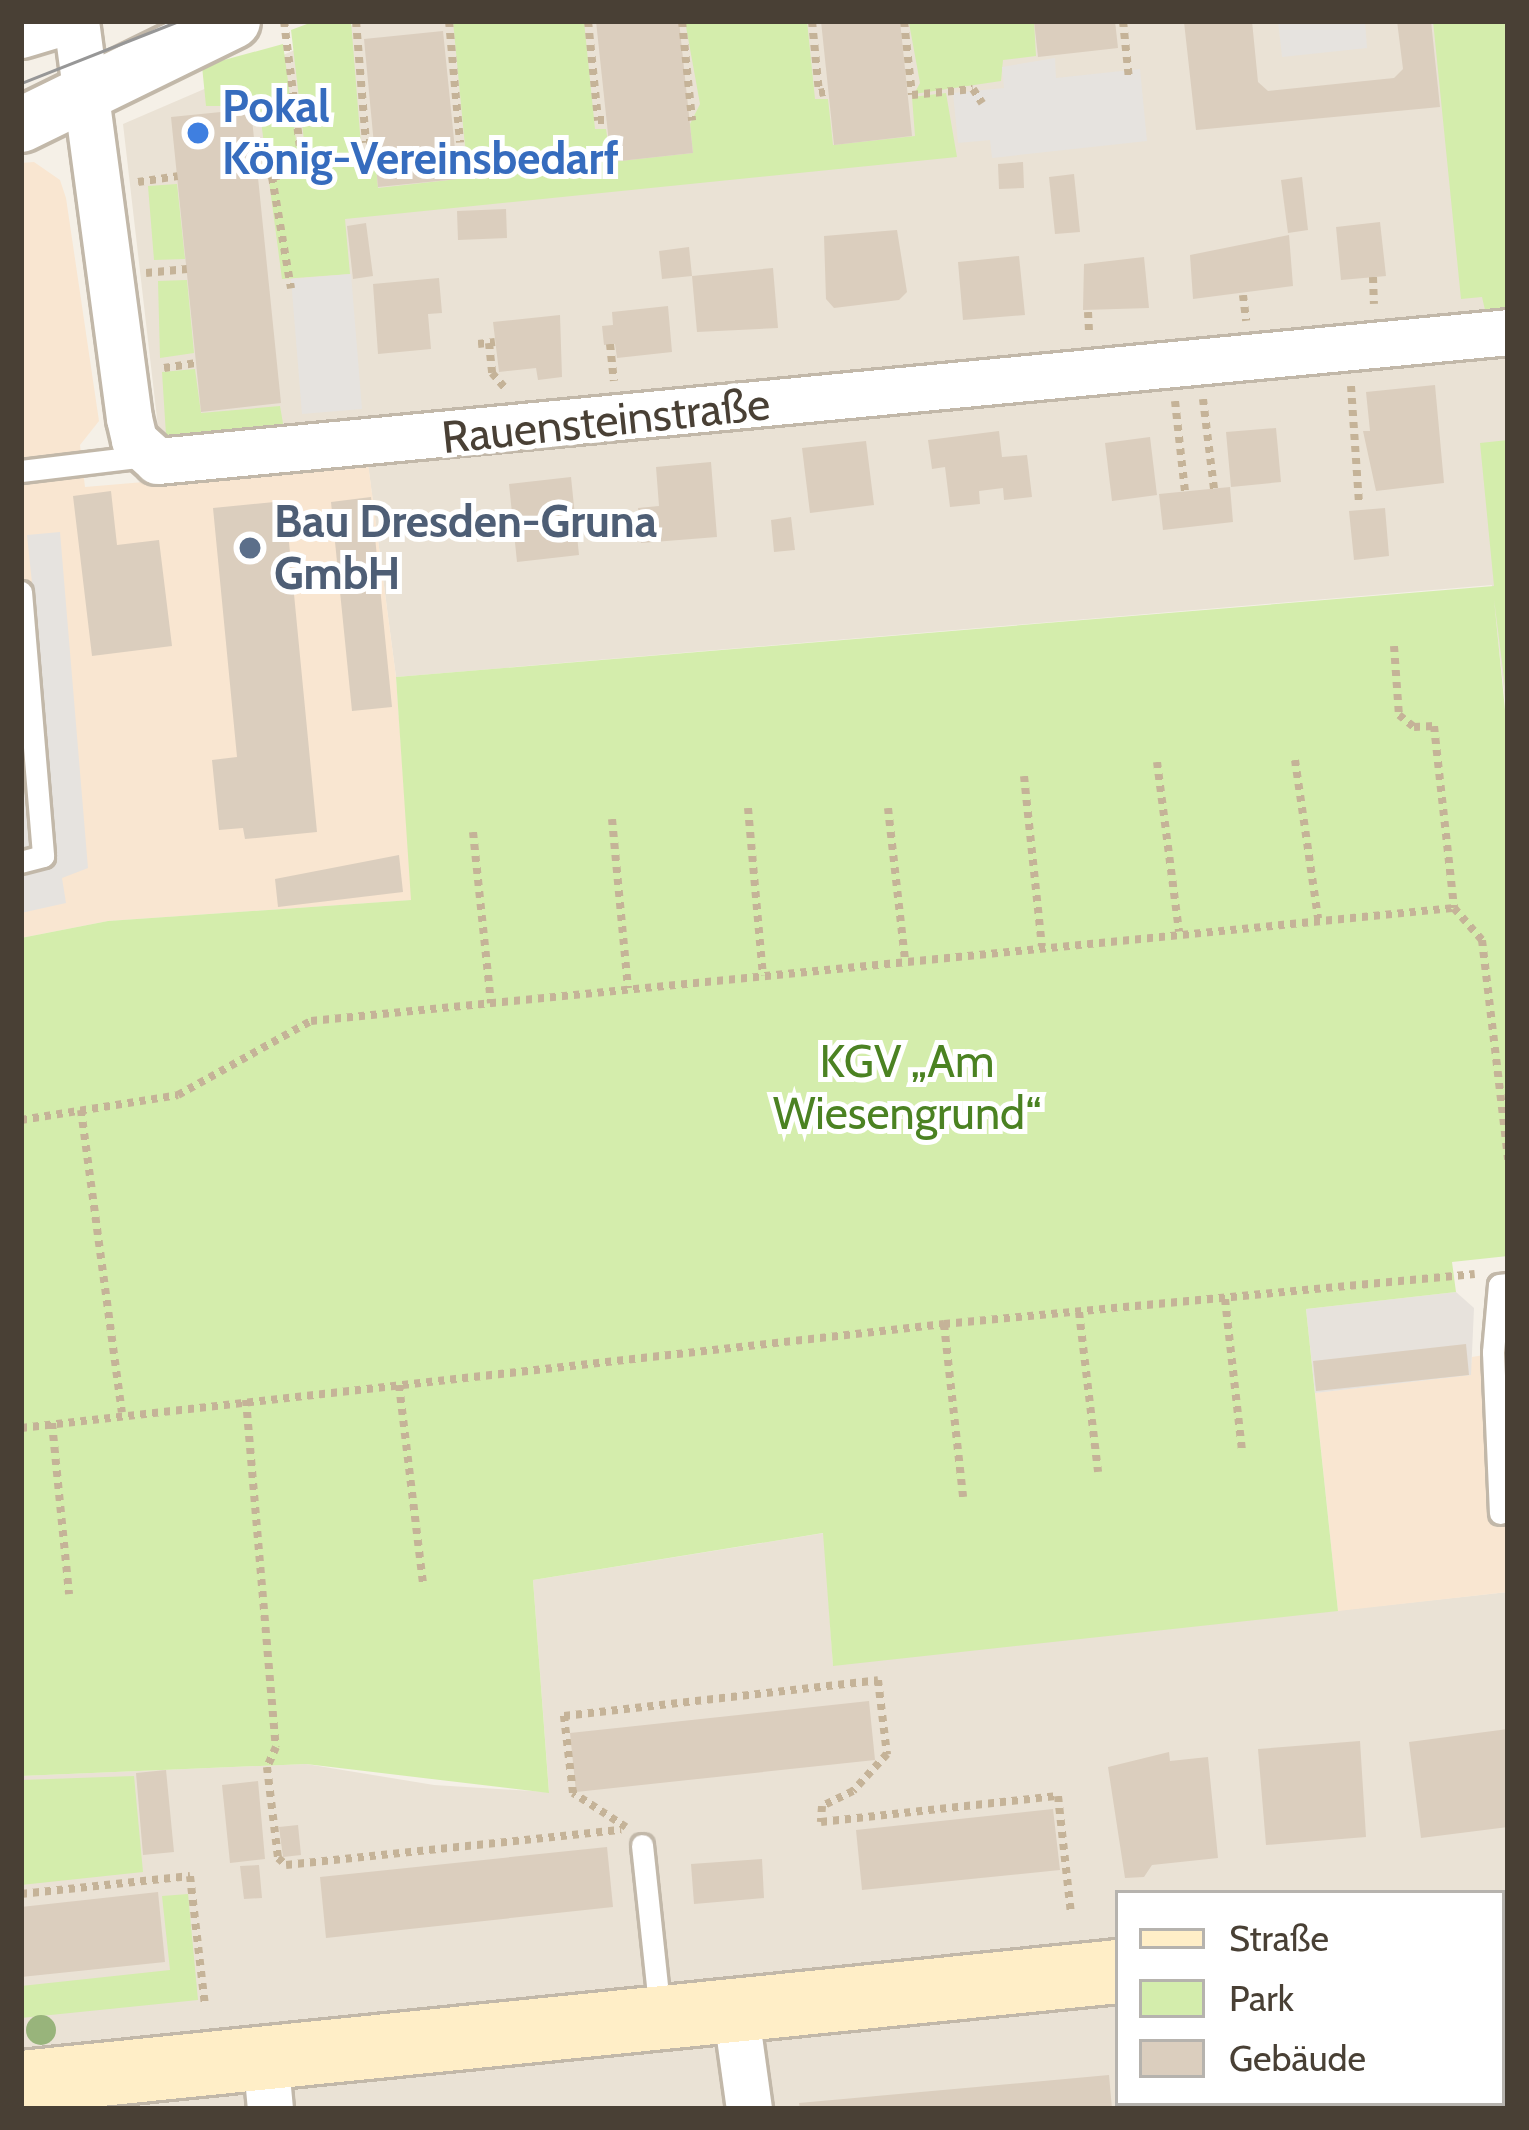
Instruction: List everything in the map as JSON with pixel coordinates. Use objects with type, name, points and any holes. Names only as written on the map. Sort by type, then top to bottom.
[{"type":"main road","points":[[21,2082],[267,2082],[660,2014],[1115,1971]]},
{"type":"street","points":[[21,32],[53,21]]},
{"type":"street","points":[[76,21],[90,95],[129,418],[148,455]]},
{"type":"street","points":[[21,125],[233,21]]},
{"type":"street","name":"Rauensteinstraße","points":[[148,455],[174,463],[303,452],[1508,332]]},
{"type":"street","points":[[735,2008],[749,2109]]},
{"type":"lane","points":[[21,471],[148,455]]},
{"type":"lane","points":[[21,592],[43,856],[21,862]]},
{"type":"lane","points":[[1500,1513],[1493,1352],[1499,1285],[1508,1285]]},
{"type":"lane","points":[[636,1837],[660,2014]]},
{"type":"path","points":[[284,21],[303,172],[272,177],[291,288]]},
{"type":"path","points":[[356,21],[366,143],[374,142]]},
{"type":"path","points":[[449,21],[460,143]]},
{"type":"path","points":[[588,21],[595,53],[598,120],[607,120]]},
{"type":"path","points":[[682,21],[692,120]]},
{"type":"path","points":[[812,21],[819,93],[829,91]]},
{"type":"path","points":[[904,21],[912,94],[973,89],[982,103]]},
{"type":"path","points":[[1123,21],[1129,79]]},
{"type":"path","points":[[132,183],[178,176]]},
{"type":"path","points":[[140,274],[187,269]]},
{"type":"path","points":[[1243,295],[1246,322]]},
{"type":"path","points":[[478,344],[492,343],[492,373],[514,408]]},
{"type":"path","points":[[1347,349],[1359,503]]},
{"type":"path","points":[[150,370],[196,363]]},
{"type":"path","points":[[1185,363],[1214,489]]},
{"type":"path","points":[[1185,363],[1185,492]]},
{"type":"path","points":[[1394,646],[1400,715],[1414,728],[1435,726],[1454,908],[1482,940],[1508,1160]]},
{"type":"path","points":[[1294,760],[1318,918]]},
{"type":"path","points":[[1157,762],[1179,932]]},
{"type":"path","points":[[1024,776],[1042,946]]},
{"type":"path","points":[[748,808],[763,975]]},
{"type":"path","points":[[888,808],[905,961]]},
{"type":"path","points":[[611,819],[628,988]]},
{"type":"path","points":[[473,832],[491,1003]]},
{"type":"path","points":[[21,1120],[178,1095],[311,1021],[1454,908]]},
{"type":"path","points":[[81,1110],[122,1412]]},
{"type":"path","points":[[21,1428],[122,1412],[944,1324],[1454,1276]]},
{"type":"path","points":[[1225,1299],[1242,1450]]},
{"type":"path","points":[[1079,1312],[1098,1472]]},
{"type":"path","points":[[944,1324],[964,1497]]},
{"type":"path","points":[[399,1384],[423,1583]]},
{"type":"path","points":[[246,1400],[276,1747],[267,1767],[278,1858],[286,1864],[636,1837]]},
{"type":"path","points":[[52,1423],[69,1594]]},
{"type":"path","points":[[636,1837],[573,1793],[564,1716],[878,1680],[887,1754],[853,1791],[822,1806],[821,1822],[1058,1796],[1071,1914]]},
{"type":"path","points":[[21,1894],[190,1876],[205,2006]]},
{"type":"shaded area","points":[[362,21],[1508,21],[1508,728],[1492,585],[396,677],[368,464],[164,479],[123,124]]},
{"type":"shaded area","points":[[1278,21],[1365,21],[1367,48],[1282,57]]},
{"type":"shaded area","points":[[1055,58],[1056,78],[1140,69],[1147,141],[992,158],[990,140],[958,143],[953,93],[1004,88],[1002,67]]},
{"type":"shaded area","points":[[34,162],[60,180],[66,198],[99,421],[80,445],[85,487],[368,463],[396,677],[412,900],[108,921],[21,938],[21,163]]},
{"type":"shaded area","points":[[351,274],[362,409],[302,414],[291,279]]},
{"type":"shaded area","points":[[60,532],[88,868],[62,878],[66,903],[21,913],[21,615],[35,612],[27,535]]},
{"type":"shaded area","points":[[1456,1292],[1474,1308],[1471,1375],[1315,1393],[1306,1309]]},
{"type":"shaded area","points":[[1508,1351],[1508,1592],[1338,1611],[1315,1393],[1470,1375],[1472,1357]]},
{"type":"shaded area","points":[[824,1533],[833,1665],[1508,1592],[1508,2109],[21,2109],[21,1776],[306,1764],[434,1785],[549,1792],[533,1580]]},
{"type":"green space","points":[[315,21],[351,21],[362,158],[375,157],[378,188],[458,179],[455,148],[465,146],[453,21],[584,21],[595,129],[606,129],[611,162],[693,153],[690,124],[700,104],[685,21],[807,21],[815,99],[828,99],[833,145],[915,136],[912,97],[946,93],[957,157],[345,219],[350,274],[282,279],[269,181],[308,175],[291,30]]},
{"type":"green space","points":[[1034,21],[1036,56],[1003,60],[1001,81],[914,94],[920,83],[909,23]]},
{"type":"green space","points":[[1433,21],[1508,21],[1508,308],[1485,310],[1482,297],[1461,299]]},
{"type":"green space","points":[[283,44],[300,170],[268,174],[259,106],[206,106],[202,66]]},
{"type":"green space","points":[[177,184],[185,259],[154,260],[148,186]]},
{"type":"green space","points":[[187,280],[194,353],[160,358],[158,281]]},
{"type":"green space","points":[[195,369],[201,413],[280,406],[285,435],[181,444],[166,435],[162,372]]},
{"type":"green space","name":"KGV „Am Wiesengrund“","points":[[1508,440],[1508,710],[1494,599],[1508,740],[1508,1256],[1452,1262],[1456,1292],[1306,1309],[1338,1611],[833,1666],[823,1533],[533,1580],[549,1793],[306,1764],[21,1776],[21,938],[108,921],[411,900],[396,677],[1494,586],[1480,443]]},
{"type":"green space","points":[[134,1776],[143,1872],[21,1885],[21,1780]]},
{"type":"green space","points":[[188,1894],[198,2000],[21,2018],[21,1986],[170,1970],[162,1896]]},
{"type":"building","points":[[596,21],[679,21],[693,153],[611,162]]},
{"type":"building","points":[[821,21],[900,21],[912,136],[834,145]]},
{"type":"building","points":[[1034,21],[1115,21],[1118,48],[1038,57]]},
{"type":"building","points":[[1252,21],[1258,82],[1268,91],[1394,78],[1403,69],[1397,21],[1431,21],[1440,107],[1196,130],[1184,22]]},
{"type":"building","points":[[443,31],[458,179],[378,187],[364,39]]},
{"type":"building","points":[[251,109],[281,403],[201,412],[171,117]]},
{"type":"building","points":[[1023,162],[1024,188],[999,189],[998,164]]},
{"type":"building","points":[[1074,174],[1080,232],[1055,234],[1049,177]]},
{"type":"building","points":[[1302,177],[1308,230],[1288,233],[1281,180]]},
{"type":"building","points":[[506,209],[507,238],[458,240],[457,211]]},
{"type":"building","points":[[1380,222],[1386,276],[1341,280],[1336,227]]},
{"type":"building","points":[[366,223],[373,276],[353,279],[347,226]]},
{"type":"building","points":[[897,230],[907,292],[899,300],[834,308],[826,299],[824,236]]},
{"type":"building","points":[[1289,235],[1293,286],[1193,299],[1190,255]]},
{"type":"building","points":[[689,247],[692,276],[662,279],[659,251]]},
{"type":"building","points":[[1019,256],[1025,315],[963,320],[958,262]]},
{"type":"building","points":[[1144,257],[1149,308],[1083,310],[1084,264]]},
{"type":"building","points":[[773,268],[778,328],[697,332],[692,276]]},
{"type":"building","points":[[439,278],[442,313],[428,314],[431,349],[378,354],[373,284]]},
{"type":"building","points":[[668,306],[672,352],[617,358],[615,344],[604,345],[602,326],[613,325],[612,312]]},
{"type":"building","points":[[560,315],[562,377],[538,380],[536,368],[499,372],[493,322]]},
{"type":"building","points":[[1435,385],[1444,483],[1376,491],[1363,431],[1370,431],[1366,392]]},
{"type":"building","points":[[1276,428],[1281,482],[1231,487],[1226,432]]},
{"type":"building","points":[[999,431],[1002,457],[1027,455],[1032,497],[1004,500],[1003,488],[979,491],[980,504],[950,507],[945,467],[932,469],[928,440]]},
{"type":"building","points":[[1150,437],[1157,495],[1112,501],[1105,443]]},
{"type":"building","points":[[866,441],[874,505],[810,513],[802,448]]},
{"type":"building","points":[[711,462],[717,537],[641,543],[638,508],[659,506],[656,467]]},
{"type":"building","points":[[571,477],[579,555],[517,562],[509,484]]},
{"type":"building","points":[[1230,487],[1233,522],[1163,530],[1159,494]]},
{"type":"building","points":[[111,491],[117,545],[159,540],[172,646],[92,656],[73,496]]},
{"type":"building","points":[[371,497],[392,707],[352,711],[331,502]]},
{"type":"building","points":[[285,501],[317,832],[245,839],[243,828],[219,830],[212,760],[237,757],[213,508]]},
{"type":"building","points":[[1385,508],[1389,556],[1354,560],[1349,511]]},
{"type":"building","points":[[791,517],[795,550],[774,552],[771,520]]},
{"type":"building","points":[[399,855],[403,892],[278,907],[275,879]]},
{"type":"building","points":[[1466,1344],[1469,1375],[1316,1391],[1313,1361]]},
{"type":"building","points":[[869,1701],[875,1760],[576,1792],[570,1733]]},
{"type":"building","points":[[1508,1729],[1508,1827],[1421,1838],[1409,1742]]},
{"type":"building","points":[[1360,1741],[1366,1837],[1266,1845],[1258,1749]]},
{"type":"building","points":[[1169,1752],[1170,1761],[1208,1757],[1218,1858],[1152,1865],[1144,1877],[1125,1878],[1108,1767]]},
{"type":"building","points":[[166,1770],[174,1852],[143,1855],[136,1773]]},
{"type":"building","points":[[258,1781],[265,1859],[230,1863],[222,1785]]},
{"type":"building","points":[[1053,1809],[1060,1870],[862,1890],[856,1830]]},
{"type":"building","points":[[298,1825],[301,1855],[283,1857],[279,1827]]},
{"type":"building","points":[[607,1847],[613,1907],[326,1938],[320,1877]]},
{"type":"building","points":[[762,1859],[764,1898],[694,1904],[691,1864]]},
{"type":"building","points":[[259,1865],[262,1898],[244,1899],[240,1866]]},
{"type":"building","points":[[158,1892],[165,1962],[21,1977],[21,1907]]},
{"type":"building","points":[[1109,2075],[1112,2109],[800,2109],[799,2103]]},
{"type":"building","points":[[1162,2106],[1263,2109],[1163,2109]]},
{"type":"building","points":[[1362,2106],[1486,2106],[1486,2109]]},
{"type":"tram line","points":[[21,83],[178,21]]},
{"type":"place","name":"Pokal König-Vereinsbedarf","points":[[198,133]]},
{"type":"place","name":"Bau Dresden-Gruna GmbH","points":[[250,548]]}]
